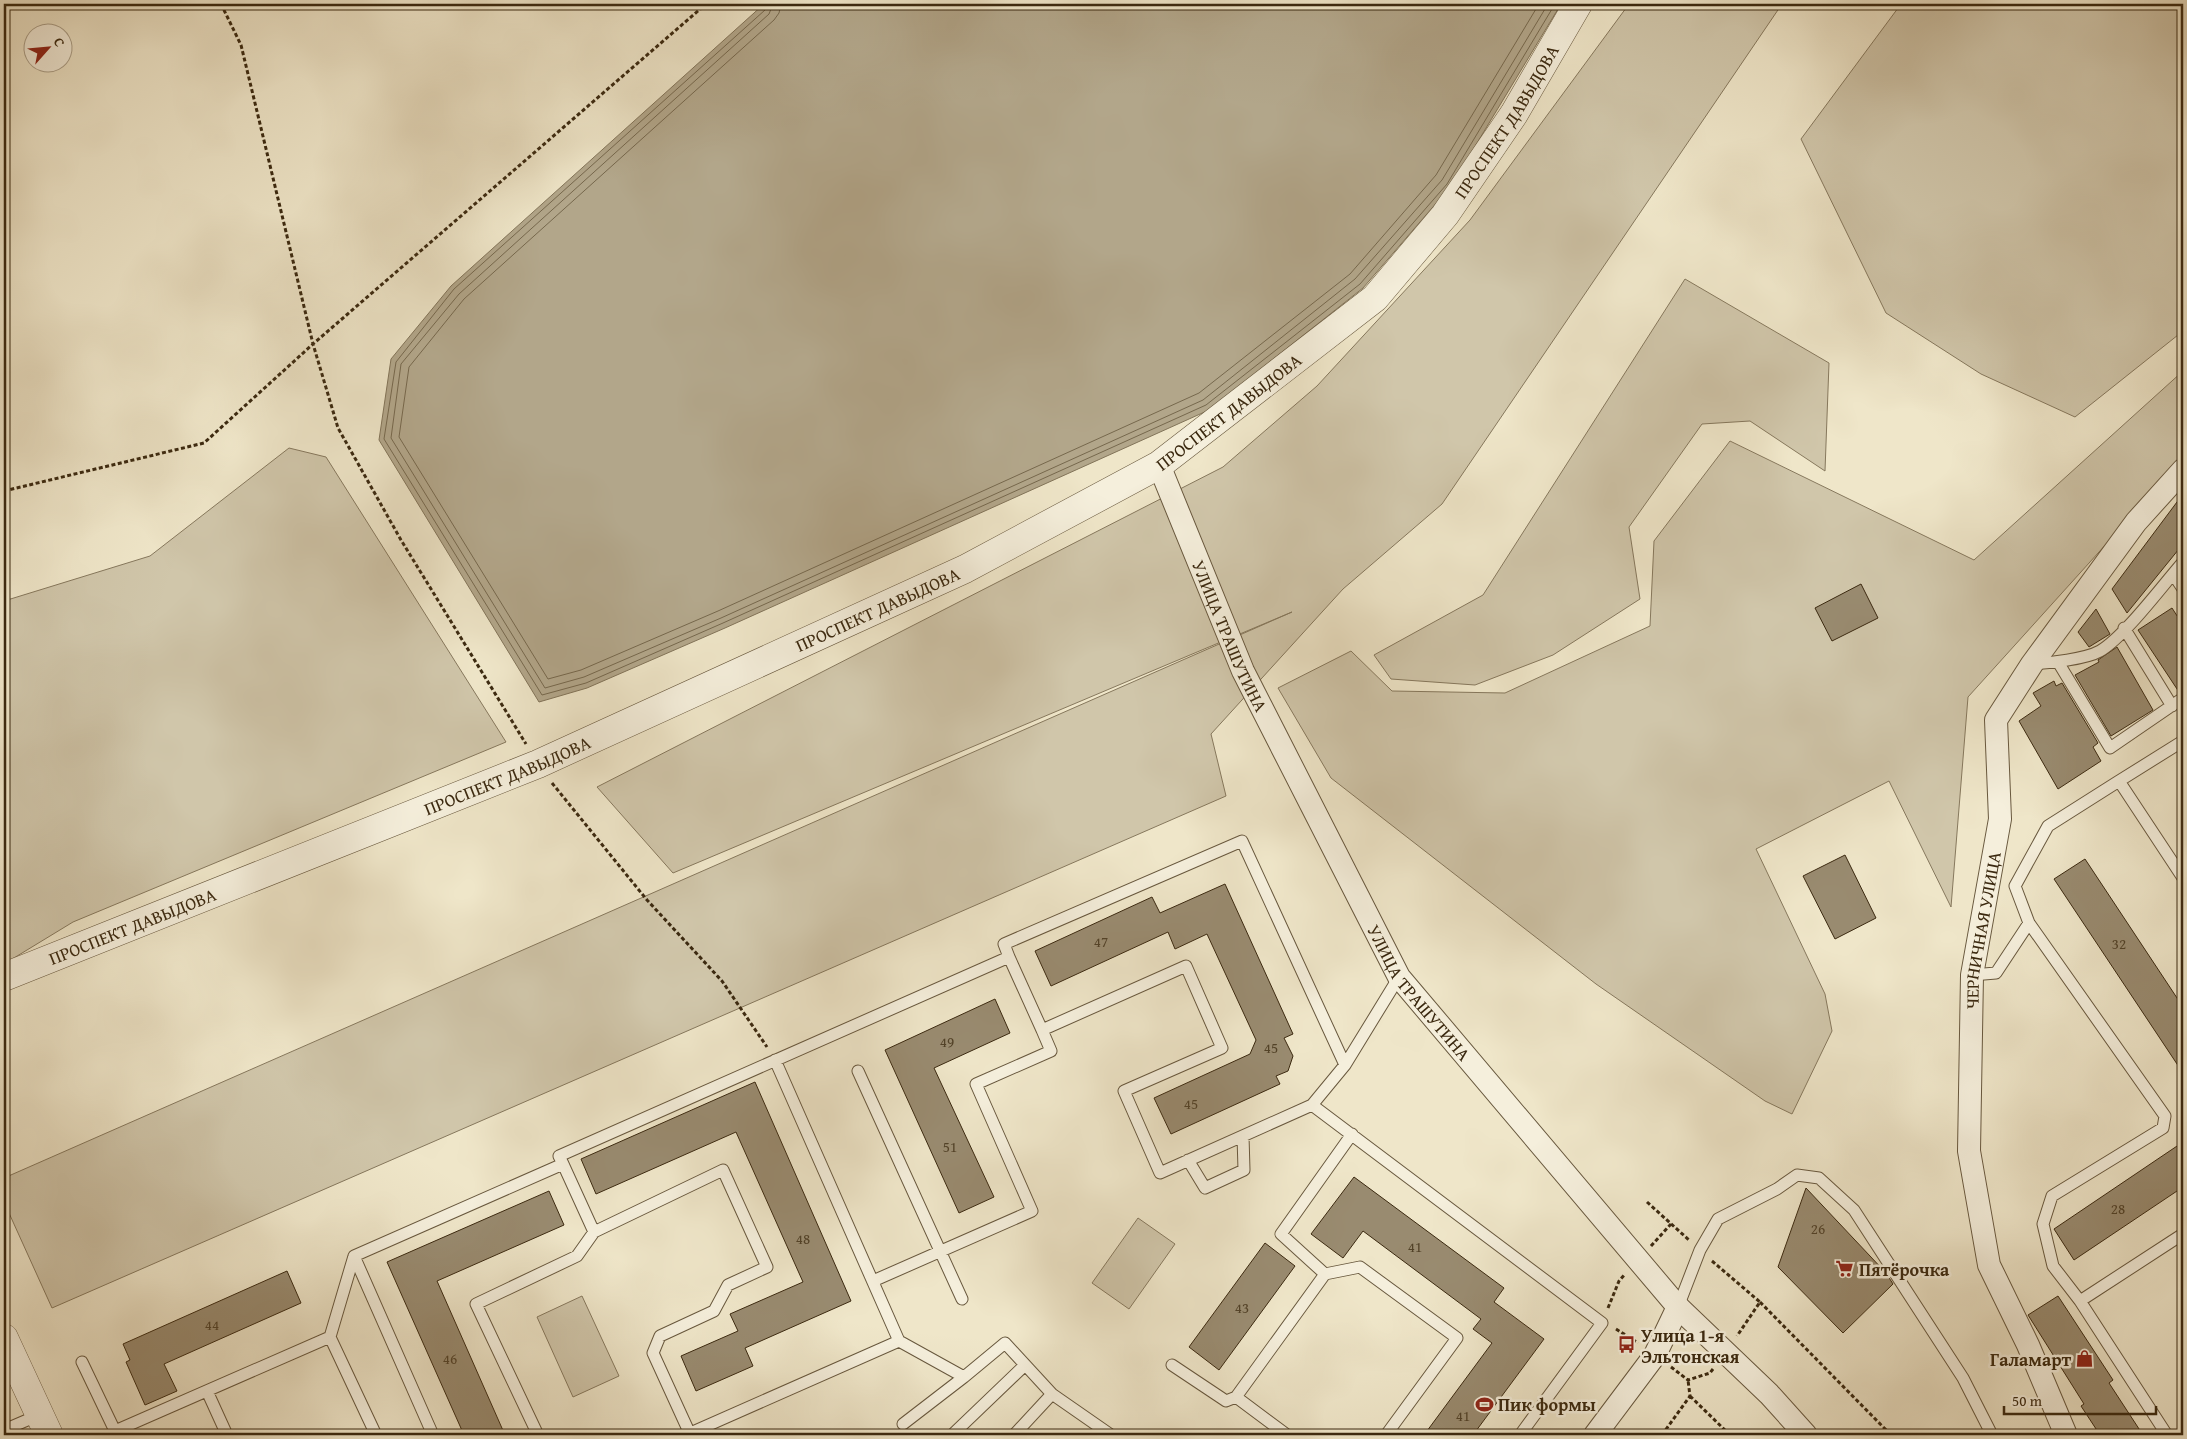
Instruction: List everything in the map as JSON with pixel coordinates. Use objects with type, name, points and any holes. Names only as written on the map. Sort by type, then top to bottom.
[{"type":"street","name":"ПРОСПЕКТ ДАВЫДОВА","points":[[4,977],[538,764],[964,569],[1159,465],[1374,298],[1446,215],[1514,114],[1578,4]]},
{"type":"street","name":"УЛИЦА ТРАШУТИНА","points":[[1159,465],[1243,671],[1399,977],[1678,1307],[1769,1394],[1806,1435]]},
{"type":"street","name":"ЧЕРНИЧНАЯ УЛИЦА","points":[[2066,1435],[2028,1345],[1989,1265],[1969,1151],[1972,975],[2000,819],[1996,720],[2032,664],[2136,522],[2183,470]]},
{"type":"street","points":[[1595,1435],[1655,1355],[1678,1307]]},
{"type":"street","points":[[4,1338],[40,1428]]},
{"type":"lane","points":[[2032,664],[2058,662],[2099,652],[2124,628],[2183,562]]},
{"type":"lane","points":[[2173,574],[2183,590]]},
{"type":"lane","points":[[2124,628],[2172,706]]},
{"type":"lane","points":[[2058,662],[2110,748],[2183,698]]},
{"type":"lane","points":[[2168,1435],[2080,1301],[2053,1266],[2043,1224],[2052,1196],[2162,1128],[2165,1116],[2029,923],[2015,886],[2048,826],[2183,741]]},
{"type":"lane","points":[[2120,781],[2183,878]]},
{"type":"lane","points":[[873,1281],[1032,1211],[976,1084],[1051,1051],[1004,944],[1242,841],[1345,1065]]},
{"type":"lane","points":[[1972,975],[1996,973],[2029,923]]},
{"type":"lane","points":[[594,1232],[559,1156],[1009,957]]},
{"type":"lane","points":[[1042,1030],[1186,966],[1222,1048],[1124,1091],[1160,1173],[1312,1105],[1345,1065],[1399,977]]},
{"type":"lane","points":[[775,1060],[899,1341],[964,1377]]},
{"type":"lane","points":[[858,1071],[962,1299]]},
{"type":"lane","points":[[1312,1105],[1602,1323],[1520,1435]]},
{"type":"lane","points":[[1325,1274],[1281,1234],[1352,1134]]},
{"type":"lane","points":[[1188,1160],[1205,1188],[1244,1170],[1243,1136]]},
{"type":"lane","points":[[376,1435],[330,1337],[354,1256],[563,1164]]},
{"type":"lane","points":[[538,1435],[476,1304],[577,1256],[594,1232],[723,1170],[767,1267],[728,1285],[714,1311],[660,1336],[653,1353],[688,1435],[899,1341]]},
{"type":"lane","points":[[1678,1307],[1700,1250],[1718,1220],[1777,1189],[1798,1175],[1819,1178],[1854,1210],[1962,1378],[1992,1435]]},
{"type":"lane","points":[[2080,1301],[2183,1234]]},
{"type":"lane","points":[[354,1256],[433,1435]]},
{"type":"lane","points":[[1172,1365],[1226,1401],[1236,1398],[1325,1274],[1360,1267],[1457,1338],[1386,1435]]},
{"type":"lane","points":[[82,1362],[115,1431],[330,1337]]},
{"type":"lane","points":[[904,1424],[1005,1343],[1052,1394],[1111,1435]]},
{"type":"lane","points":[[952,1435],[1025,1365]]},
{"type":"lane","points":[[207,1391],[226,1435]]},
{"type":"lane","points":[[1014,1435],[1052,1394]]},
{"type":"lane","points":[[1236,1398],[1287,1435]]},
{"type":"lane","points":[[4,1430],[40,1428]]},
{"type":"path","points":[[221,4],[241,45],[313,344],[338,428],[401,540],[538,764],[647,900],[722,981],[775,1060]]},
{"type":"path","points":[[4,491],[204,443],[313,344],[706,4]]},
{"type":"path","points":[[1760,1302],[1891,1435]]},
{"type":"path","points":[[1688,1380],[1690,1396],[1730,1435]]},
{"type":"path","points":[[1662,1435],[1690,1396]]},
{"type":"shaded area","points":[[1629,4],[1782,4],[1442,504],[1343,589],[1211,734],[1226,796],[52,1308],[4,1202],[4,1178],[1292,612],[673,873],[597,787],[1223,467],[1317,386],[1470,220]]},
{"type":"shaded area","points":[[1901,4],[2183,4],[2183,331],[2075,417],[1981,374],[1886,313],[1801,139]]},
{"type":"shaded area","points":[[1685,279],[1829,363],[1825,471],[1750,421],[1702,424],[1629,527],[1640,599],[1553,655],[1475,685],[1391,679],[1374,655],[1483,595]]},
{"type":"shaded area","points":[[2183,371],[2183,459],[1968,697],[1951,907],[1889,781],[1756,849],[1825,994],[1832,1031],[1792,1114],[1765,1101],[1596,984],[1331,778],[1278,688],[1351,651],[1392,691],[1505,693],[1650,626],[1654,541],[1730,441],[1974,560]]},
{"type":"shaded area","points":[[289,448],[326,457],[506,742],[73,922],[4,964],[4,601],[150,556]]},
{"type":"shaded area","points":[[1138,1218],[1175,1244],[1129,1309],[1092,1283]]},
{"type":"shaded area","points":[[582,1296],[619,1376],[573,1397],[537,1317]]},
{"type":"water","points":[[764,4],[1561,4],[1451,186],[1363,288],[1209,410],[725,628],[587,688],[539,702],[379,440],[391,359],[451,286]]},
{"type":"building","points":[[2183,494],[2183,544],[2127,613],[2112,589]]},
{"type":"building","points":[[1861,584],[1878,618],[1832,641],[1815,608]]},
{"type":"building","points":[[2172,608],[2183,625],[2183,691],[2179,692],[2138,630]]},
{"type":"building","points":[[2096,609],[2110,634],[2089,647],[2078,632]]},
{"type":"building","points":[[2117,647],[2153,710],[2111,736],[2075,675],[2099,662],[2098,660]]},
{"type":"building","points":[[2054,681],[2056,686],[2062,683],[2098,743],[2093,747],[2101,761],[2058,789],[2019,721],[2041,706],[2033,693]]},
{"type":"building","points":[[1845,855],[1876,918],[1835,939],[1803,876]]},
{"type":"building","points":[[2085,859],[2183,1007],[2183,1073],[2054,879]]},
{"type":"building","points":[[1225,884],[1293,1034],[1284,1038],[1293,1056],[1288,1071],[1276,1076],[1280,1084],[1171,1134],[1154,1098],[1250,1054],[1256,1040],[1207,934],[1175,949],[1168,932],[1051,986],[1035,951],[1152,897],[1160,913]]},
{"type":"building","points":[[995,999],[1010,1033],[934,1068],[994,1197],[959,1213],[885,1050]]},
{"type":"building","points":[[755,1082],[851,1301],[745,1348],[753,1366],[696,1391],[681,1356],[738,1331],[730,1314],[803,1282],[736,1132],[596,1194],[581,1159]]},
{"type":"building","points":[[2183,1142],[2183,1187],[2074,1260],[2054,1229]]},
{"type":"building","points":[[1354,1177],[1504,1288],[1494,1302],[1544,1339],[1473,1435],[1424,1435],[1492,1343],[1473,1329],[1481,1319],[1363,1231],[1343,1258],[1311,1234]]},
{"type":"building","points":[[1806,1188],[1886,1273],[1893,1284],[1843,1333],[1778,1267]]},
{"type":"building","points":[[549,1191],[564,1225],[437,1281],[505,1435],[464,1435],[387,1262]]},
{"type":"building","points":[[1265,1243],[1295,1266],[1219,1370],[1189,1347]]},
{"type":"building","points":[[287,1271],[301,1303],[164,1364],[177,1391],[145,1405],[126,1362],[130,1360],[123,1344]]},
{"type":"building","points":[[2058,1296],[2113,1380],[2109,1383],[2143,1435],[2100,1435],[2081,1406],[2084,1404],[2028,1315]]},
{"type":"place","name":"Пятёрочка","points":[[1845,1269]]},
{"type":"place","name":"Улица 1-я Эльтонская","points":[[1627,1345]]},
{"type":"place","name":"Галамарт","points":[[2085,1359]]},
{"type":"place","name":"Пик формы","points":[[1484,1404]]}]
